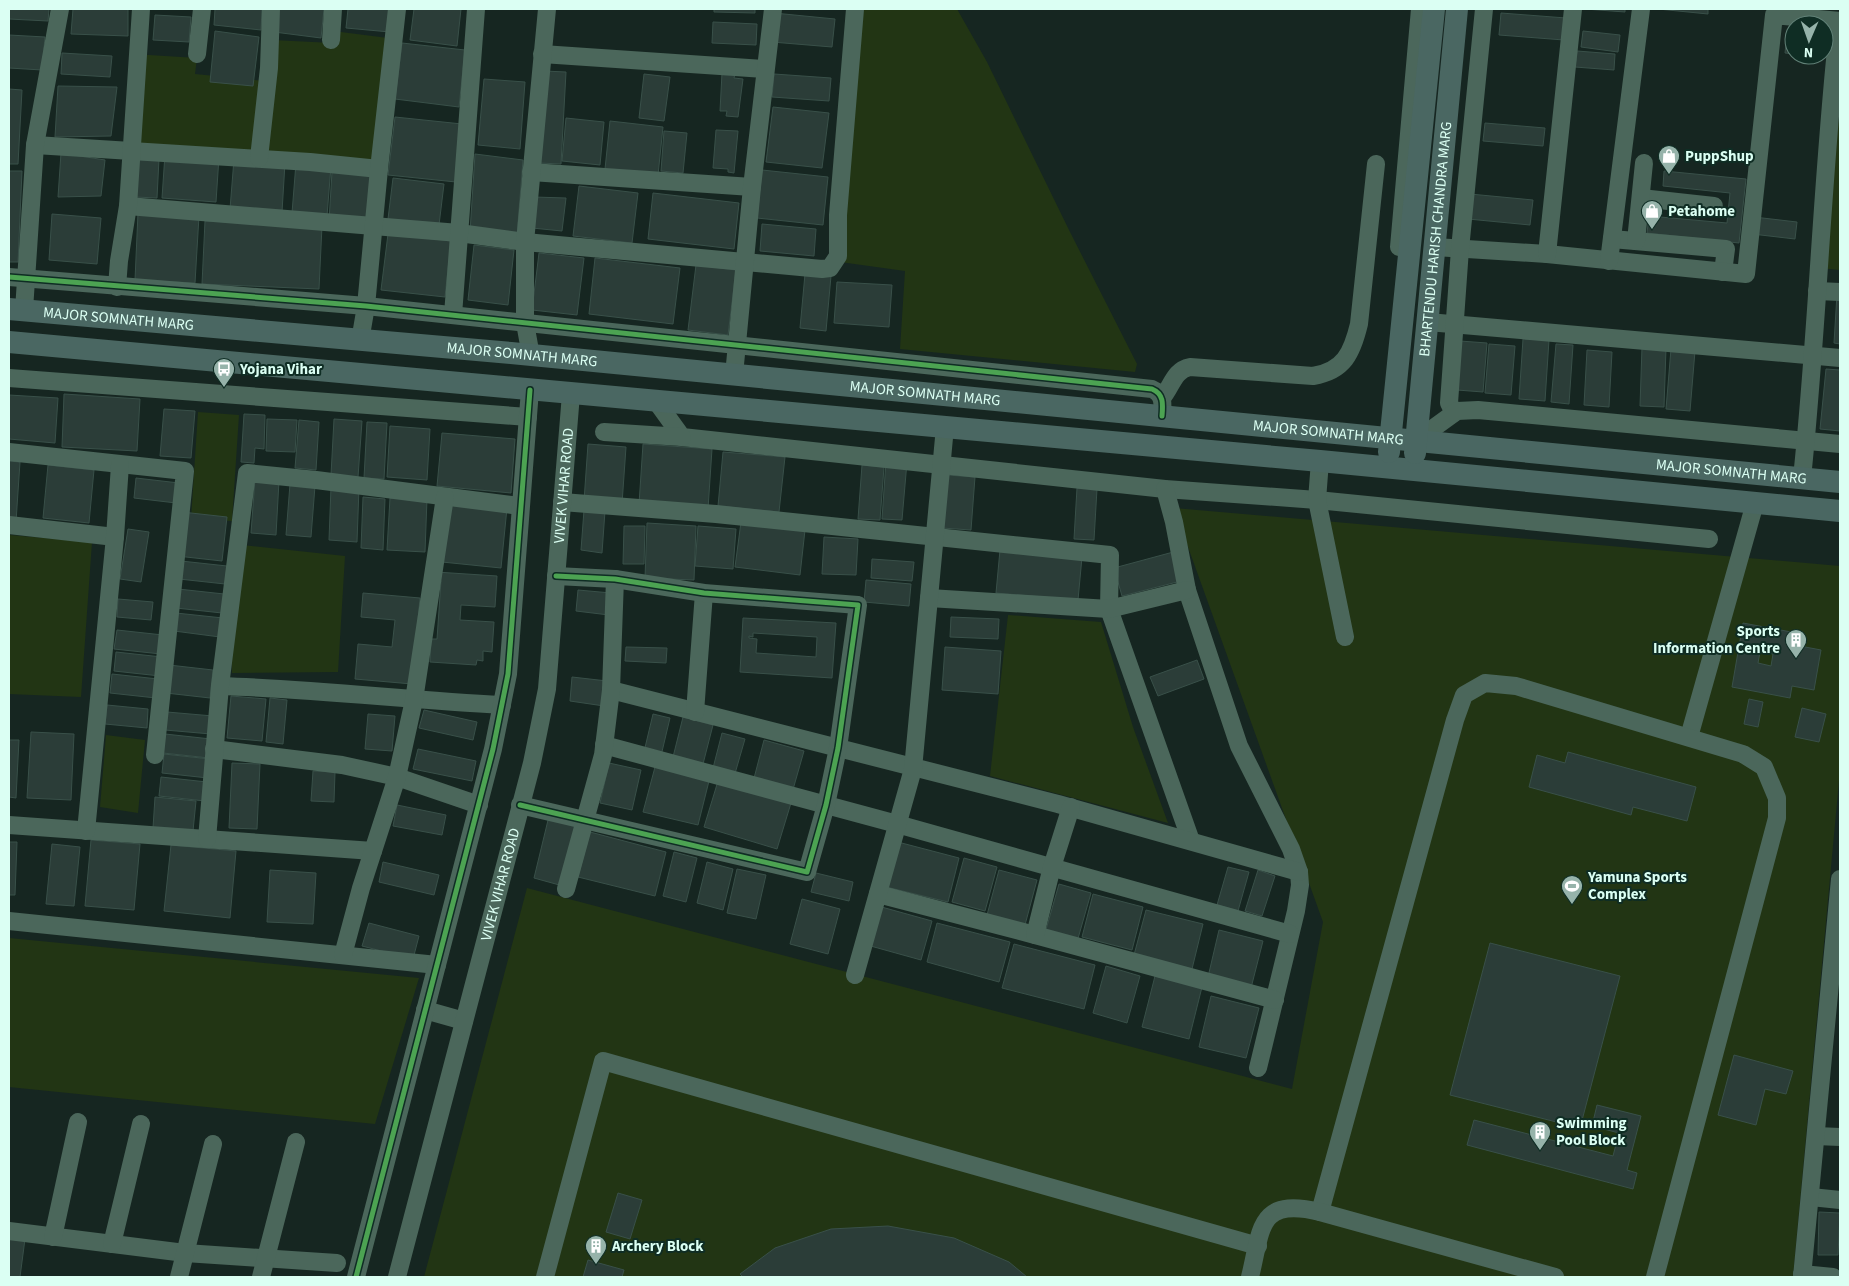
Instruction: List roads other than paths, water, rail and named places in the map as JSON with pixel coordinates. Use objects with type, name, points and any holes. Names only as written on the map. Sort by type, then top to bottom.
[{"type":"main road","name":"BHARTENDU HARISH CHANDRA MARG","points":[[1388,468],[1434,9]]},
{"type":"main road","name":"BHARTENDU HARISH CHANDRA MARG","points":[[1414,470],[1457,9]]},
{"type":"main road","name":"MAJOR SOMNATH MARG","points":[[16,310],[734,375],[1162,407],[1417,440],[1840,482]]},
{"type":"main road","name":"MAJOR SOMNATH MARG","points":[[9,342],[1320,461],[1840,511]]},
{"type":"main road","points":[[530,390],[531,356]]},
{"type":"main road","points":[[571,394],[573,360]]},
{"type":"main road","points":[[1755,503],[1756,474]]},
{"type":"street","points":[[16,310],[17,278],[35,145],[60,9]]},
{"type":"street","points":[[117,287],[118,261],[128,206],[133,151],[141,9]]},
{"type":"street","points":[[198,54],[202,9]]},
{"type":"street","points":[[259,158],[269,68],[271,9]]},
{"type":"street","points":[[331,40],[333,9]]},
{"type":"street","points":[[360,341],[366,306],[397,9]]},
{"type":"street","points":[[453,315],[476,9]]},
{"type":"street","points":[[531,356],[524,323],[525,242],[547,9]]},
{"type":"street","points":[[734,375],[752,187],[772,9]]},
{"type":"street","points":[[128,206],[459,233],[525,242],[822,269],[830,268],[838,256],[838,215],[855,9]]},
{"type":"street","points":[[1407,273],[1401,265],[1398,256],[1420,9]]},
{"type":"street","points":[[1454,413],[1449,403],[1454,324],[1484,9]]},
{"type":"street","points":[[1547,254],[1573,9]]},
{"type":"street","points":[[1609,261],[1641,9]]},
{"type":"street","points":[[1435,247],[1547,254],[1746,274],[1774,14],[1840,21],[1835,105],[1817,290],[1814,356],[1802,478]]},
{"type":"street","points":[[1453,53],[1479,56]]},
{"type":"street","points":[[542,54],[766,69]]},
{"type":"street","points":[[35,145],[259,158],[379,170]]},
{"type":"street","points":[[1636,241],[1644,162]]},
{"type":"street","points":[[1162,407],[1176,374],[1184,368],[1312,376],[1330,372],[1341,366],[1352,349],[1360,324],[1376,164]]},
{"type":"street","points":[[531,172],[752,187]]},
{"type":"street","points":[[1641,198],[1714,206]]},
{"type":"street","points":[[1612,239],[1726,249],[1723,272]]},
{"type":"street","points":[[17,278],[366,306],[1152,389],[1157,391],[1162,407]]},
{"type":"street","points":[[1817,290],[1840,292]]},
{"type":"street","points":[[1428,322],[1840,358]]},
{"type":"street","points":[[9,378],[528,417]]},
{"type":"street","points":[[403,407],[405,379]]},
{"type":"street","points":[[356,1277],[494,749],[508,674],[530,390]]},
{"type":"street","name":"VIVEK VIHAR ROAD","points":[[397,1277],[532,763],[547,689],[571,394]]},
{"type":"street","points":[[656,401],[682,437]]},
{"type":"street","points":[[1417,440],[1457,411],[1478,410],[1840,444]]},
{"type":"street","points":[[855,975],[913,767],[945,427]]},
{"type":"street","points":[[604,432],[682,437],[1165,489],[1317,500],[1709,539]]},
{"type":"street","points":[[9,452],[185,471],[155,754]]},
{"type":"street","points":[[1320,461],[1317,500],[1345,637]]},
{"type":"street","points":[[86,831],[115,537],[120,464]]},
{"type":"street","points":[[207,839],[220,686],[247,473],[520,506]]},
{"type":"street","points":[[1165,489],[1188,590],[1239,746],[1291,849],[1299,872],[1300,885],[1290,934],[1258,1068]]},
{"type":"street","points":[[342,955],[361,888],[398,777],[414,700],[445,497]]},
{"type":"street","points":[[562,502],[716,514],[1110,556],[1110,609],[1190,841]]},
{"type":"street","points":[[1689,737],[1755,503]]},
{"type":"street","points":[[9,525],[115,537]]},
{"type":"street","points":[[520,805],[807,872],[826,805],[838,748],[858,605],[704,593],[615,579],[556,576]]},
{"type":"street","points":[[566,889],[604,745],[611,690],[615,579]]},
{"type":"street","points":[[929,598],[1110,609],[1188,590]]},
{"type":"street","points":[[695,712],[704,593]]},
{"type":"street","points":[[1320,1212],[1454,720],[1464,695],[1485,683],[1516,686],[1743,754],[1764,767],[1777,798],[1777,818],[1655,1277]]},
{"type":"street","points":[[220,686],[277,688],[414,700],[502,705]]},
{"type":"street","points":[[611,690],[1071,807],[1299,872]]},
{"type":"street","points":[[604,745],[898,824],[1290,934]]},
{"type":"street","points":[[214,749],[342,764],[398,777],[479,805]]},
{"type":"street","points":[[1035,934],[1052,867],[1071,807]]},
{"type":"street","points":[[9,826],[373,851]]},
{"type":"street","points":[[1833,1277],[1802,1276],[1816,1136],[1834,1012],[1840,878]]},
{"type":"street","points":[[878,894],[1035,934],[1275,1000]]},
{"type":"street","points":[[9,921],[437,965]]},
{"type":"street","points":[[425,1010],[464,1021]]},
{"type":"street","points":[[545,1277],[603,1061],[1258,1246]]},
{"type":"street","points":[[53,1237],[78,1122]]},
{"type":"street","points":[[112,1244],[141,1124]]},
{"type":"street","points":[[1816,1136],[1840,1137]]},
{"type":"street","points":[[261,1277],[296,1142]]},
{"type":"street","points":[[179,1277],[213,1144]]},
{"type":"street","points":[[1811,1197],[1840,1200]]},
{"type":"street","points":[[1250,1277],[1264,1222],[1271,1214],[1281,1209],[1292,1208],[1320,1212],[1556,1277]]},
{"type":"street","points":[[9,1231],[185,1254],[337,1263]]},
{"type":"place","name":"PuppShup","points":[[1669,175]]},
{"type":"place","name":"Petahome","points":[[1652,230]]},
{"type":"place","name":"Yojana Vihar","points":[[224,388]]},
{"type":"place","name":"Sports Information Centre","points":[[1796,659]]},
{"type":"place","name":"Yamuna Sports Complex","points":[[1572,905]]},
{"type":"place","name":"Swimming Pool Block","points":[[1540,1151]]},
{"type":"place","name":"Archery Block","points":[[596,1265]]}]
